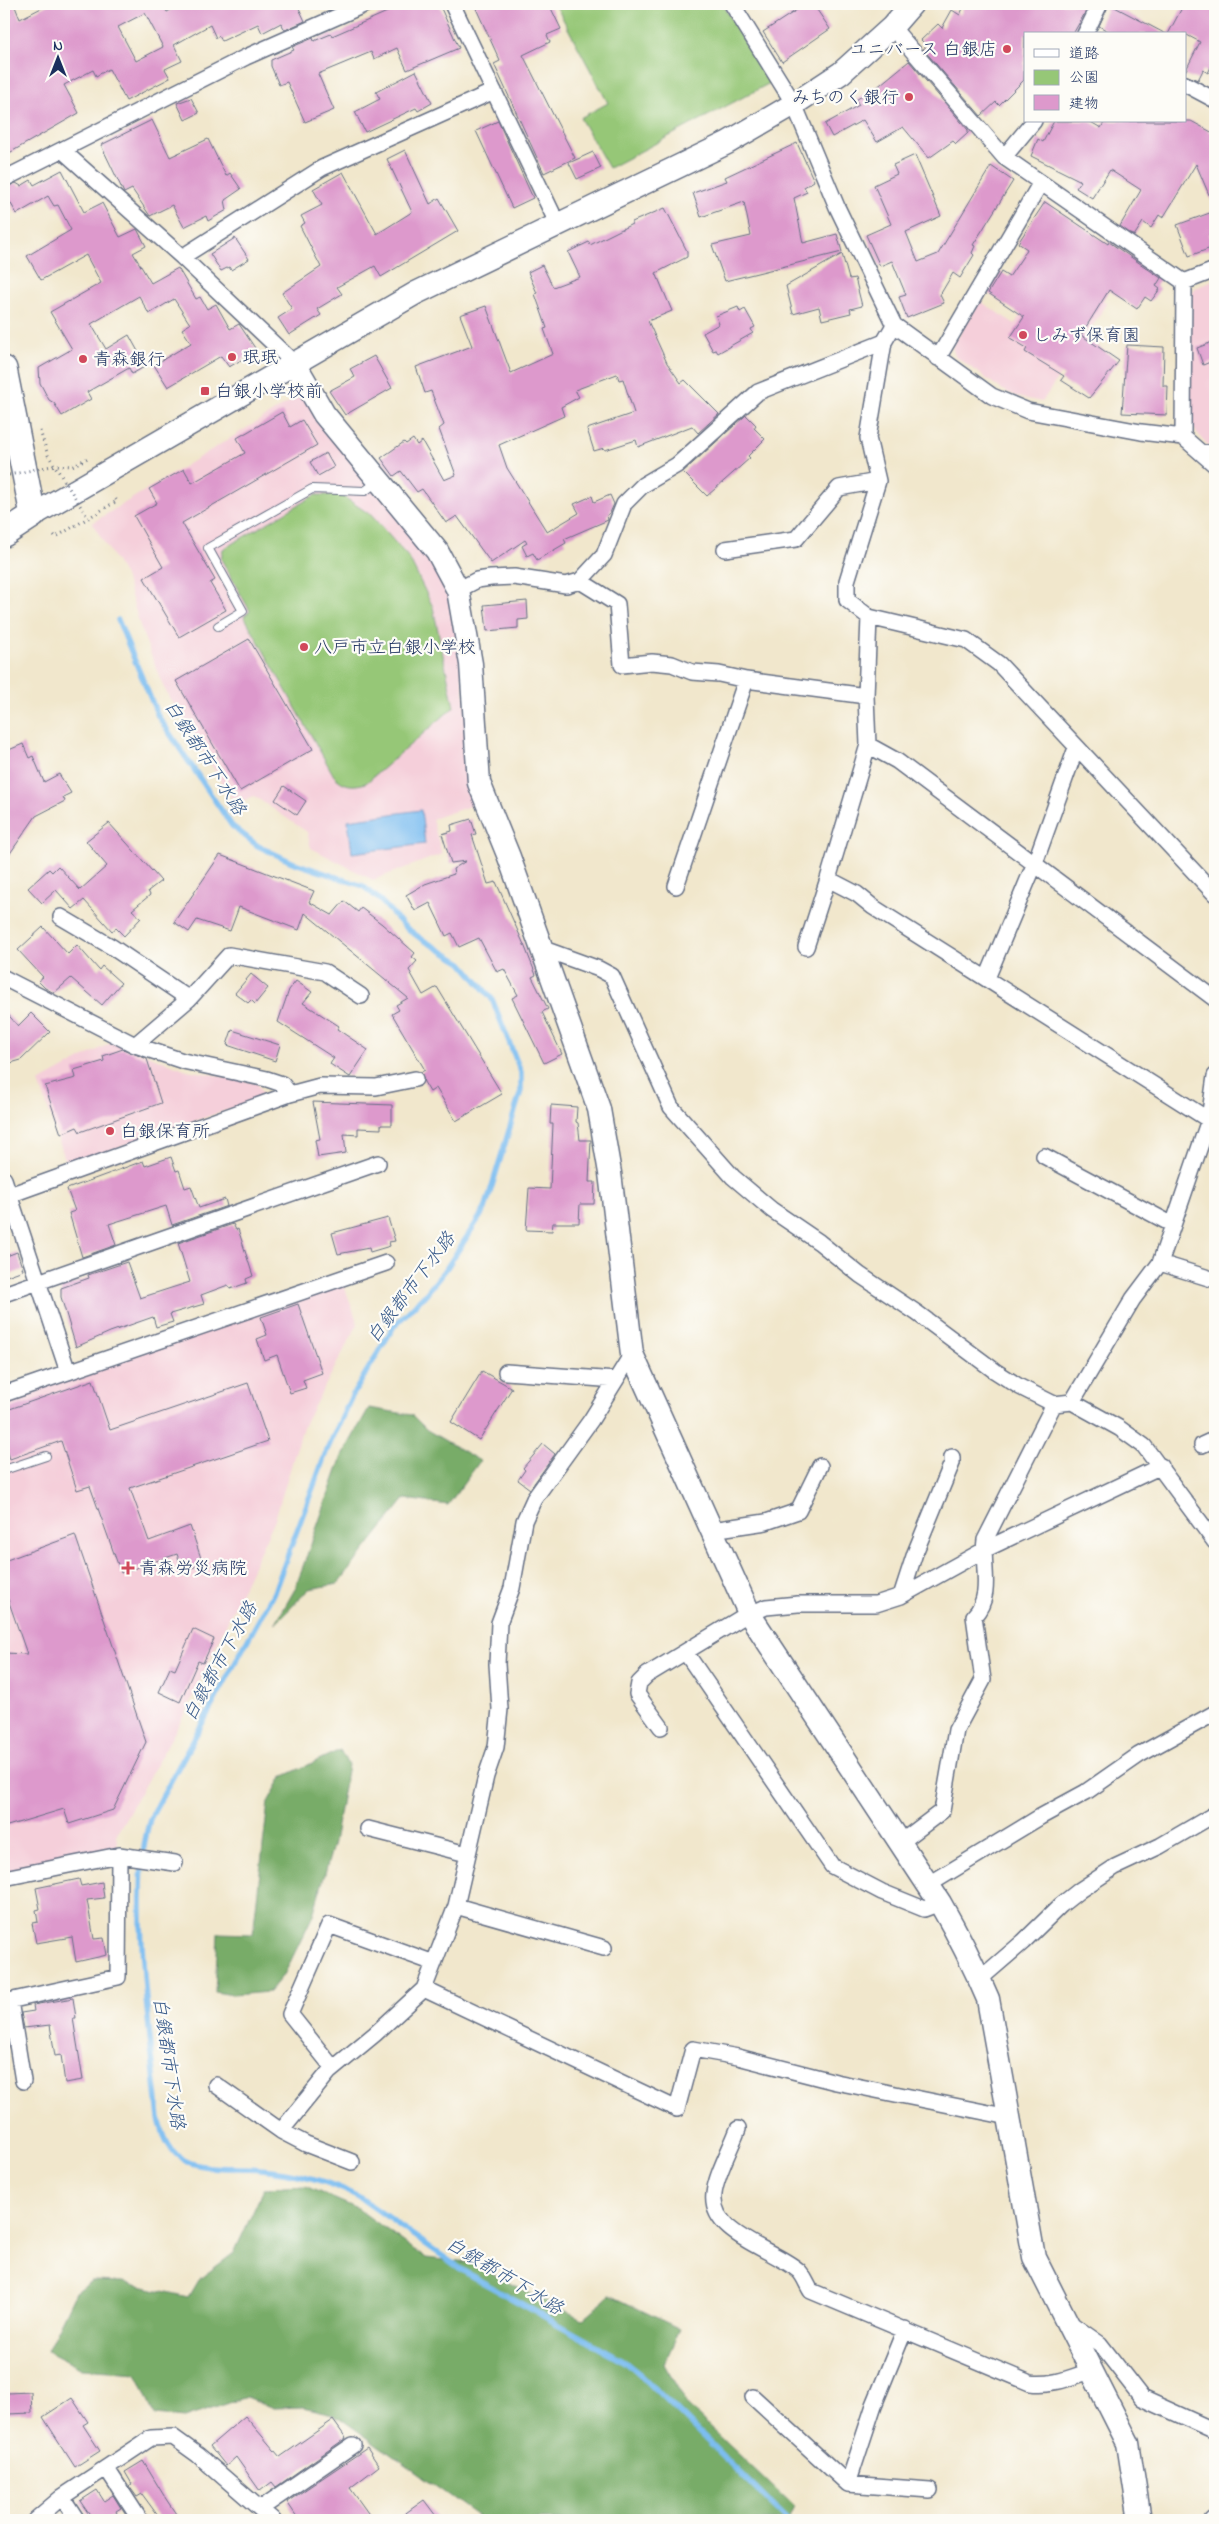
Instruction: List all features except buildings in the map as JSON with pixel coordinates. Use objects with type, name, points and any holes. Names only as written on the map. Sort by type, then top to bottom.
[{"type":"main road","points":[[4,369],[34,515],[4,534]]},
{"type":"street","points":[[4,179],[246,57],[366,4]]},
{"type":"street","points":[[452,4],[558,225]]},
{"type":"street","points":[[732,4],[794,104],[837,207],[894,325],[992,396],[1028,411],[1141,432],[1183,437],[1199,449],[1215,465]]},
{"type":"street","points":[[34,515],[416,293],[727,143],[794,104],[841,73],[892,27],[912,4]]},
{"type":"street","points":[[1087,32],[1100,4]]},
{"type":"street","points":[[892,27],[1004,157],[1040,184],[1184,282]]},
{"type":"street","points":[[1186,85],[1215,100]]},
{"type":"street","points":[[182,257],[322,168],[494,91]]},
{"type":"street","points":[[1004,157],[1033,122]]},
{"type":"street","points":[[62,150],[182,257],[295,364],[324,414],[437,551],[458,590],[471,664],[479,783],[509,857],[599,1109],[610,1174],[632,1354],[750,1615],[934,1894],[968,1952],[980,1979],[988,1999],[1034,2258],[1070,2324],[1128,2443],[1140,2520]]},
{"type":"street","points":[[938,358],[1040,184]]},
{"type":"street","points":[[1184,282],[1215,270]]},
{"type":"street","points":[[1183,437],[1184,282]]},
{"type":"street","points":[[894,325],[884,342],[868,438],[878,481],[847,581],[848,600],[869,616],[966,640],[999,664],[1215,894]]},
{"type":"street","points":[[458,590],[477,580],[491,578],[514,577],[566,585],[580,581],[604,555],[624,504],[643,485],[677,465],[758,392],[884,342]]},
{"type":"street","points":[[725,549],[796,539],[839,488],[878,481]]},
{"type":"street","points":[[580,581],[617,604],[622,666],[652,662],[672,664],[692,672],[719,674],[746,680],[866,696]]},
{"type":"street","points":[[806,948],[868,745],[866,696],[869,616]]},
{"type":"street","points":[[676,886],[746,680]]},
{"type":"street","points":[[868,745],[897,761],[1215,999]]},
{"type":"street","points":[[986,978],[1035,863],[1076,748]]},
{"type":"street","points":[[828,879],[857,894],[873,907],[1209,1120]]},
{"type":"street","points":[[61,917],[189,999]]},
{"type":"street","points":[[541,948],[599,969],[612,976],[671,1106],[734,1177],[772,1210],[819,1242],[860,1275],[918,1312],[995,1371],[1020,1387],[1054,1404],[1072,1402],[1119,1428],[1138,1441],[1161,1466],[1174,1488],[1209,1531],[1215,1542]]},
{"type":"street","points":[[135,1045],[189,999],[229,955],[325,972],[360,996]]},
{"type":"street","points":[[4,978],[135,1045],[183,1061],[267,1079],[282,1084],[290,1094]]},
{"type":"street","points":[[1072,1402],[1133,1299],[1160,1263],[1209,1120],[1215,1076]]},
{"type":"street","points":[[6,1196],[290,1094],[320,1086],[376,1087],[414,1080]]},
{"type":"street","points":[[1044,1156],[1172,1225]]},
{"type":"street","points":[[4,1294],[378,1163]]},
{"type":"street","points":[[4,1179],[6,1196],[38,1282],[68,1372]]},
{"type":"street","points":[[4,1394],[386,1263]]},
{"type":"street","points":[[1160,1263],[1215,1280]]},
{"type":"street","points":[[281,2131],[333,2068],[376,2034],[424,1989],[456,1906],[486,1776],[496,1746],[500,1708],[497,1664],[499,1623],[512,1588],[524,1522],[534,1499],[592,1420],[632,1354]]},
{"type":"street","points":[[506,1372],[616,1380]]},
{"type":"street","points":[[901,1842],[942,1811],[956,1730],[983,1680],[974,1616],[981,1609],[987,1580],[985,1540],[1054,1404]]},
{"type":"street","points":[[901,1596],[915,1553],[952,1463],[952,1457]]},
{"type":"street","points":[[712,1530],[766,1522],[798,1511],[820,1466]]},
{"type":"street","points":[[661,1727],[637,1694],[639,1683],[647,1675],[741,1618],[766,1607],[798,1604],[876,1604],[901,1596],[984,1550],[1161,1466]]},
{"type":"street","points":[[686,1652],[832,1866],[882,1892],[924,1909],[934,1894],[1139,1755],[1215,1713]]},
{"type":"street","points":[[980,1979],[1080,1890],[1115,1867],[1160,1846],[1215,1814]]},
{"type":"street","points":[[368,1829],[467,1854]]},
{"type":"street","points":[[4,1878],[119,1855],[176,1863]]},
{"type":"street","points":[[23,2081],[7,2001],[118,1977],[119,1855]]},
{"type":"street","points":[[456,1906],[604,1948]]},
{"type":"street","points":[[333,2068],[290,2014],[329,1925],[434,1963]]},
{"type":"street","points":[[424,1989],[678,2109],[693,2050],[738,2057],[836,2082],[1009,2117]]},
{"type":"street","points":[[216,2085],[281,2131],[306,2144],[352,2162]]},
{"type":"street","points":[[738,2129],[714,2192],[714,2206],[722,2220],[740,2236],[799,2271],[811,2291],[906,2329],[1030,2383],[1044,2385],[1055,2383],[1093,2370]]},
{"type":"street","points":[[1070,2324],[1100,2344],[1142,2398],[1215,2431]]},
{"type":"street","points":[[848,2484],[874,2405],[906,2329]]},
{"type":"street","points":[[753,2396],[848,2484],[930,2490]]},
{"type":"street","points":[[35,2520],[62,2497],[107,2469],[151,2438],[172,2437],[198,2455],[273,2520]]},
{"type":"street","points":[[260,2509],[353,2445]]},
{"type":"street","points":[[107,2469],[140,2520]]},
{"type":"street","points":[[62,2497],[77,2520]]},
{"type":"lane","points":[[1199,449],[1215,449]]},
{"type":"lane","points":[[218,626],[243,611],[208,548],[312,489],[365,491],[378,481]]},
{"type":"lane","points":[[4,1470],[46,1456]]},
{"type":"path","points":[[40,431],[46,450],[88,518]]},
{"type":"path","points":[[4,476],[56,465],[72,466],[88,458]]},
{"type":"path","points":[[54,535],[56,537],[117,501],[115,498]]},
{"type":"shaded area","name":"しみず保育園","points":[[1049,265],[1107,304],[1042,402],[1018,397],[1001,389],[955,356],[952,347],[980,301],[1015,324]]},
{"type":"shaded area","points":[[1215,279],[1215,453],[1191,426],[1189,420],[1192,291],[1196,287]]},
{"type":"shaded area","name":"八戸市立白銀小学校","points":[[304,393],[430,557],[452,602],[479,803],[432,819],[442,854],[373,880],[311,848],[307,832],[254,796],[235,804],[164,688],[142,632],[125,576],[92,523]]},
{"type":"shaded area","name":"白銀保育所","points":[[112,1042],[187,1070],[257,1083],[264,1097],[67,1165],[39,1082]]},
{"type":"shaded area","name":"青森労災病院","points":[[341,1277],[358,1324],[303,1427],[275,1519],[182,1719],[116,1835],[119,1855],[4,1878],[4,1394]]},
{"type":"green space","points":[[555,4],[722,4],[770,83],[609,168],[580,118],[608,103]]},
{"type":"green space","points":[[315,495],[341,495],[371,515],[409,558],[433,607],[454,707],[366,783],[357,785],[345,784],[334,776],[244,616],[250,611],[221,559],[223,549]]},
{"type":"green space","points":[[369,1408],[412,1415],[427,1430],[480,1461],[448,1505],[405,1499],[338,1584],[309,1589],[275,1624],[295,1589],[342,1456]]},
{"type":"green space","points":[[340,1750],[348,1765],[334,1842],[313,1915],[285,1973],[269,1992],[233,1995],[215,1992],[218,1933],[253,1934],[268,1802],[282,1777]]},
{"type":"green space","points":[[305,2186],[358,2209],[426,2258],[469,2263],[582,2319],[610,2295],[680,2329],[664,2364],[688,2406],[794,2507],[788,2520],[483,2520],[334,2414],[303,2407],[274,2408],[247,2397],[185,2418],[154,2415],[136,2373],[82,2369],[47,2351],[75,2293],[91,2281],[123,2282],[188,2297],[198,2280],[234,2253],[264,2188]]},
{"type":"water","points":[[421,810],[425,844],[352,853],[348,820]]},
{"type":"waterway","name":"白銀都市下水路","points":[[118,620],[158,716],[232,826],[258,846],[292,862],[363,886],[380,900],[404,926],[420,938],[462,963],[492,999],[521,1072],[521,1091],[485,1209],[446,1269],[425,1295],[394,1326],[351,1398],[327,1450],[274,1592],[150,1819],[144,1845],[142,1869],[142,1946],[159,2119],[164,2134],[170,2147],[177,2155],[195,2164],[217,2168],[250,2168],[286,2172],[323,2182],[359,2197],[468,2274],[622,2360],[642,2376],[787,2520]]},
{"type":"place","name":"ユニバース 白銀店","points":[[1007,49]]},
{"type":"place","name":"みちのく銀行","points":[[909,97]]},
{"type":"place","name":"しみず保育園","points":[[1023,335]]},
{"type":"place","name":"珉珉","points":[[232,357]]},
{"type":"place","name":"青森銀行","points":[[83,359]]},
{"type":"place","name":"白銀小学校前","points":[[205,391]]},
{"type":"place","name":"八戸市立白銀小学校","points":[[304,647]]},
{"type":"place","name":"白銀保育所","points":[[110,1131]]},
{"type":"place","name":"青森労災病院","points":[[128,1568]]}]
